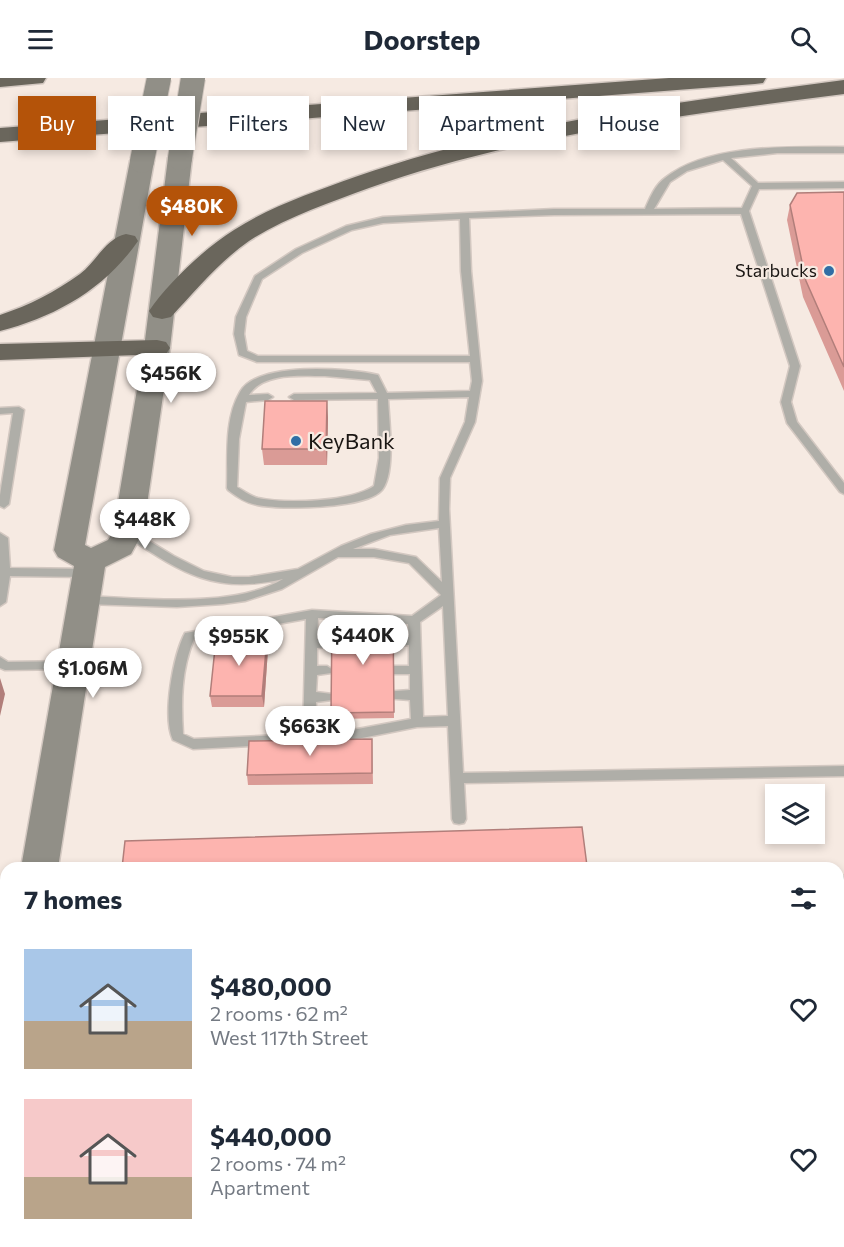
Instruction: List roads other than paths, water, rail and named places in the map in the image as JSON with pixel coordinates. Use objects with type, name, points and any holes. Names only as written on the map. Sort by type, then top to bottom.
[{"type":"highway","points":[[0,81],[35,78]]},
{"type":"highway","points":[[407,106],[755,78]]},
{"type":"highway","points":[[162,311],[208,264],[241,236],[302,206],[385,173],[480,146],[578,126],[844,87]]},
{"type":"highway","points":[[0,135],[321,112]]},
{"type":"highway","points":[[0,156],[120,146],[321,115]]},
{"type":"highway","points":[[0,323],[42,310],[91,278],[126,241]]},
{"type":"highway","points":[[0,352],[157,348]]},
{"type":"main road","points":[[87,578],[69,550],[126,241],[159,78]]},
{"type":"main road","points":[[40,862],[87,578],[120,547],[128,532],[157,348],[180,158],[193,78]]},
{"type":"lane","points":[[648,212],[666,180],[700,162],[773,150],[844,150]]},
{"type":"lane","points":[[726,158],[756,186],[844,185]]},
{"type":"lane","points":[[756,186],[745,211],[795,366],[786,402],[792,423],[844,490]]},
{"type":"lane","points":[[475,359],[257,359],[242,353],[239,334],[241,317],[258,278],[299,251],[349,228],[383,220],[554,212],[745,211]]},
{"type":"lane","points":[[459,819],[444,524],[446,478],[470,422],[477,381],[466,272],[464,216]]},
{"type":"lane","points":[[351,373],[374,377],[383,396],[383,475],[379,488],[365,497],[348,501],[261,502],[245,498],[232,488],[237,422],[245,389],[264,376],[351,373]]},
{"type":"lane","points":[[294,397],[473,394]]},
{"type":"lane","points":[[243,398],[268,397]]},
{"type":"lane","points":[[0,411],[20,410],[4,504]]},
{"type":"lane","points":[[5,572],[87,578],[171,602],[239,598],[270,591],[336,553],[383,532],[444,524]]},
{"type":"lane","points":[[128,532],[183,567],[211,577],[248,581],[302,571]]},
{"type":"lane","points":[[0,537],[2,538],[5,572],[0,602]]},
{"type":"lane","points":[[336,553],[374,554],[412,560],[449,596]]},
{"type":"lane","points":[[449,596],[414,620],[312,614],[189,636],[181,654],[175,715],[177,737],[193,744],[347,736],[417,722],[454,721]]},
{"type":"lane","points":[[309,737],[312,614]]},
{"type":"lane","points":[[414,620],[417,722]]},
{"type":"lane","points":[[387,642],[414,641]]},
{"type":"lane","points":[[311,644],[330,643]]},
{"type":"lane","points":[[0,661],[4,666],[72,665]]},
{"type":"lane","points":[[386,670],[415,669]]},
{"type":"lane","points":[[311,671],[327,670]]},
{"type":"lane","points":[[387,695],[416,695]]},
{"type":"lane","points":[[310,697],[328,697]]},
{"type":"lane","points":[[457,778],[844,771]]},
{"type":"place","name":"Starbucks","points":[[829,271]]},
{"type":"place","name":"KeyBank","points":[[296,441]]}]
